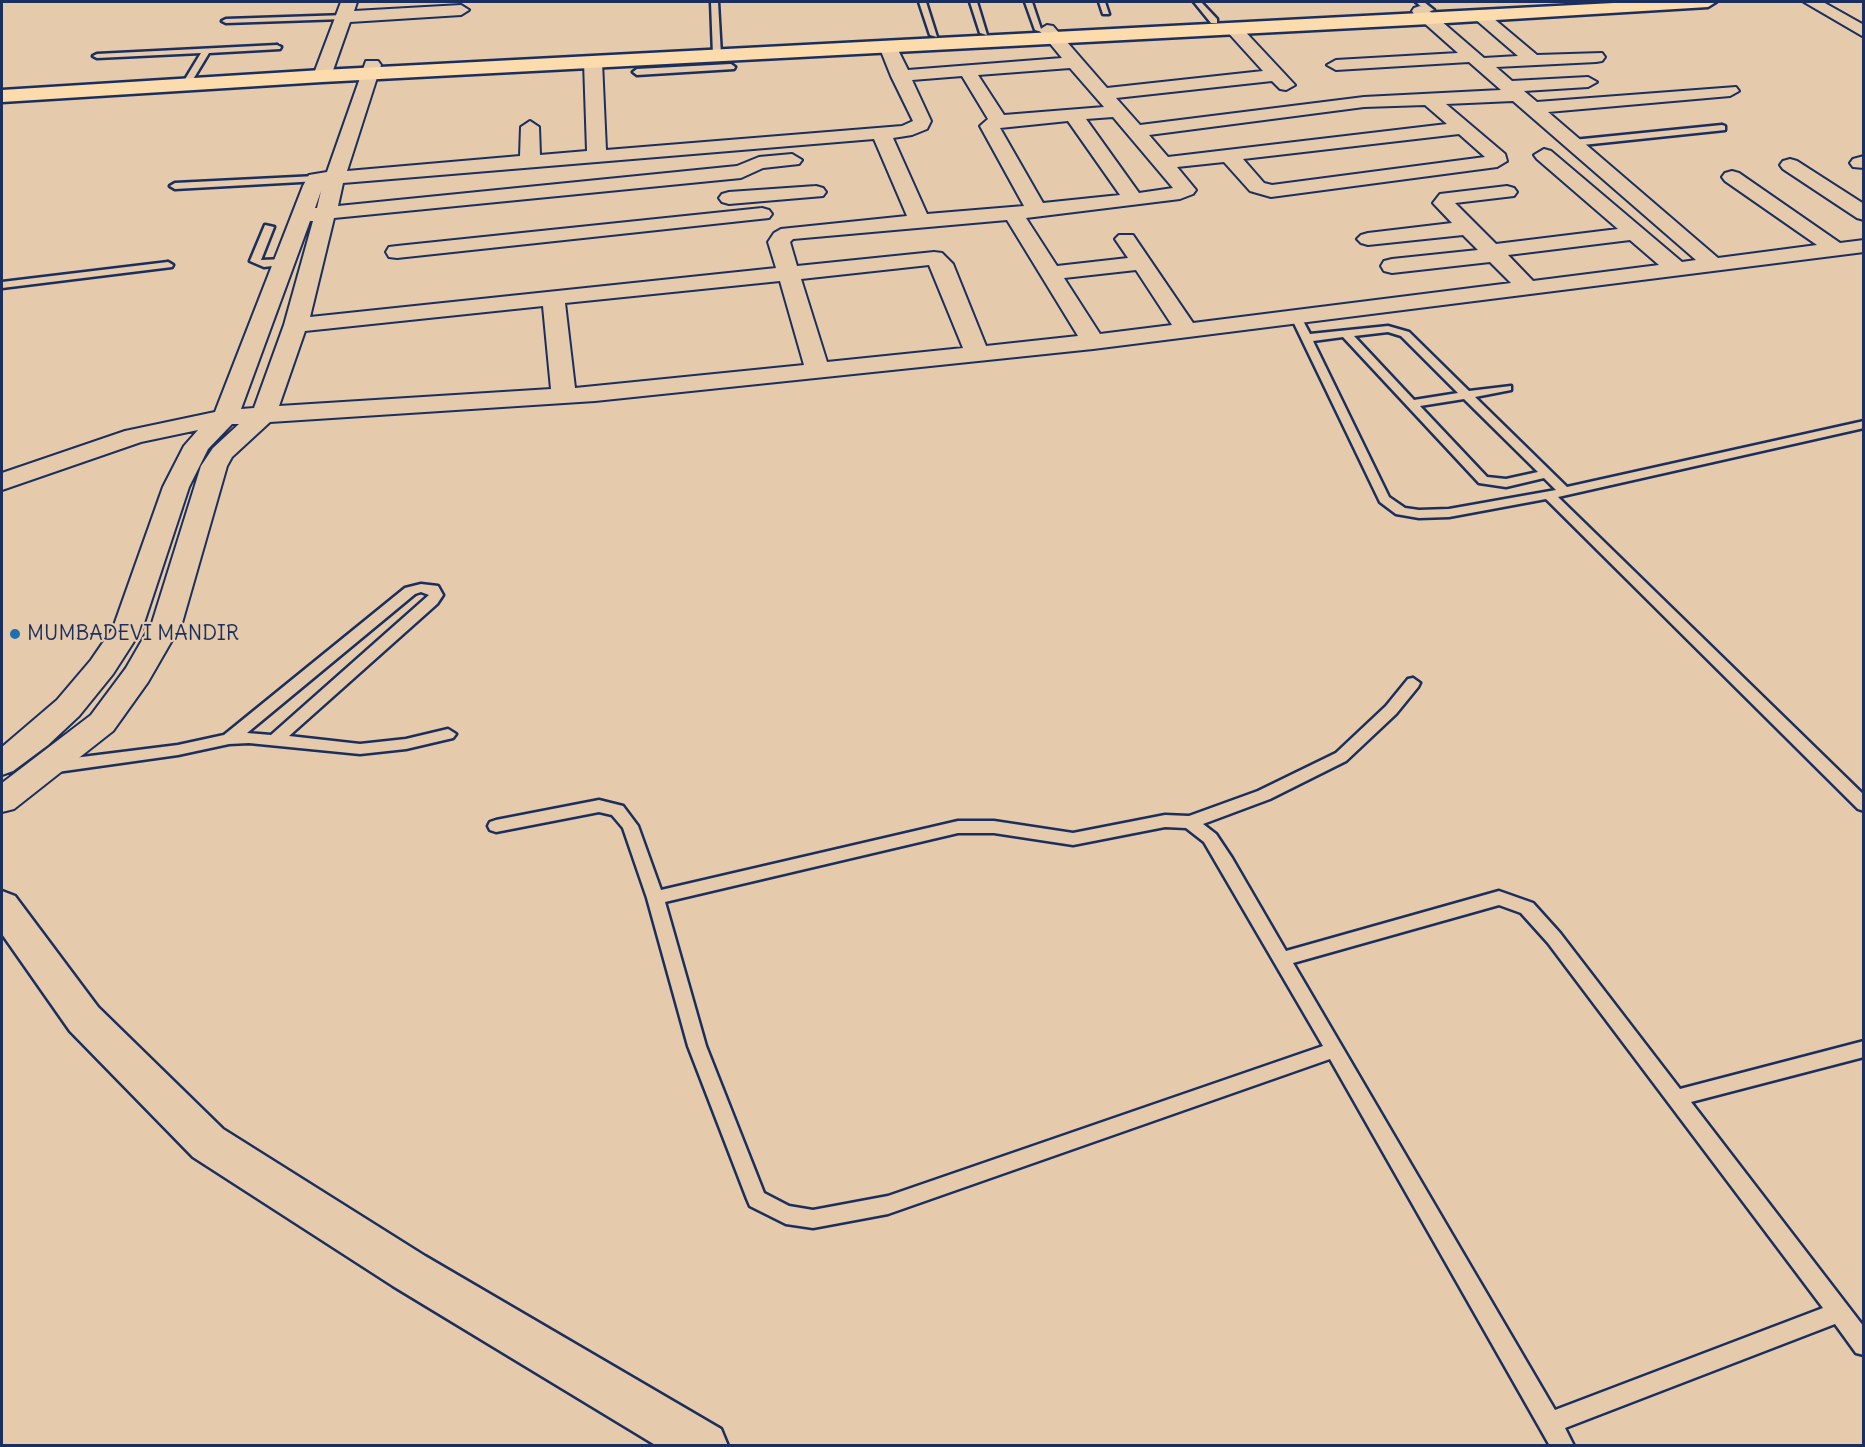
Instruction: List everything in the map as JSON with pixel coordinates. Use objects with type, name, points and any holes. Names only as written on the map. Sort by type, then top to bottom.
[{"type":"highway","points":[[1486,10],[1572,2]]},
{"type":"highway","points":[[360,69],[727,66],[888,46],[1047,32],[1214,21],[1425,10],[1708,2]]},
{"type":"highway","points":[[2,89],[360,69],[593,62],[727,66],[934,36],[1232,28],[1425,10]]},
{"type":"highway","points":[[2,81],[190,79]]},
{"type":"highway","points":[[2,96],[190,79]]},
{"type":"street","points":[[1812,2],[1863,32]]},
{"type":"street","points":[[324,71],[346,9],[461,10]]},
{"type":"street","points":[[1425,10],[1477,60],[1714,265]]},
{"type":"street","points":[[1486,10],[1533,60]]},
{"type":"street","points":[[1232,28],[1293,92]]},
{"type":"street","points":[[818,370],[779,242],[781,237],[788,233],[1013,213],[1173,195],[1186,190],[1077,62],[1047,32]]},
{"type":"street","points":[[325,178],[881,133],[914,128],[922,121],[888,46]]},
{"type":"street","points":[[1336,64],[1596,57]]},
{"type":"street","points":[[593,62],[597,156]]},
{"type":"street","points":[[900,76],[1077,62]]},
{"type":"street","points":[[2,763],[37,737],[68,708],[102,667],[127,629],[185,468],[197,446],[225,417],[304,215],[325,178],[360,69]]},
{"type":"street","points":[[967,71],[999,121]]},
{"type":"street","points":[[1105,94],[1276,75]]},
{"type":"street","points":[[1137,131],[1299,108],[1513,91],[1588,82]]},
{"type":"street","points":[[1533,108],[1730,91]]},
{"type":"street","points":[[1228,154],[1257,187],[1271,191],[1497,161],[1498,158],[1428,98]]},
{"type":"street","points":[[1036,210],[989,131],[989,126],[999,121],[1119,111]]},
{"type":"street","points":[[1072,115],[1133,199]]},
{"type":"street","points":[[530,127],[530,161]]},
{"type":"street","points":[[1164,163],[1462,128]]},
{"type":"street","points":[[881,133],[919,221]]},
{"type":"street","points":[[866,154],[890,152]]},
{"type":"street","points":[[1544,155],[1677,270]]},
{"type":"street","points":[[304,215],[693,185],[741,172],[759,163],[807,159]]},
{"type":"street","points":[[1790,165],[1863,214]]},
{"type":"street","points":[[1833,170],[1863,190]]},
{"type":"street","points":[[1732,177],[1838,250]]},
{"type":"street","points":[[2,800],[47,768],[102,723],[157,644],[167,623],[214,466],[222,453],[264,414],[296,325],[325,213],[325,178]]},
{"type":"street","points":[[697,221],[695,201],[816,192]]},
{"type":"street","points":[[1507,192],[1447,198],[1443,203],[1528,288]]},
{"type":"street","points":[[1013,213],[1093,342]]},
{"type":"street","points":[[397,252],[762,214]]},
{"type":"street","points":[[1368,239],[1466,228]]},
{"type":"street","points":[[1392,266],[1636,233]]},
{"type":"street","points":[[1126,239],[1186,330]]},
{"type":"street","points":[[2,482],[134,436],[225,417],[564,396],[1093,342],[1863,246]]},
{"type":"street","points":[[296,325],[788,271],[938,259],[977,354]]},
{"type":"street","points":[[1050,273],[1142,263]]},
{"type":"street","points":[[553,297],[564,396]]},
{"type":"street","points":[[2,906],[84,1018],[208,1143],[409,1270],[704,1446]]},
{"type":"lane","points":[[637,72],[727,66],[714,2]]},
{"type":"lane","points":[[922,2],[934,36]]},
{"type":"lane","points":[[973,2],[984,33]]},
{"type":"lane","points":[[1028,2],[1047,32]]},
{"type":"lane","points":[[1102,2],[1106,12]]},
{"type":"lane","points":[[1197,2],[1214,21]]},
{"type":"lane","points":[[226,21],[346,9]]},
{"type":"lane","points":[[97,56],[277,47]]},
{"type":"lane","points":[[190,79],[207,50]]},
{"type":"lane","points":[[1573,143],[1722,128]]},
{"type":"lane","points":[[175,186],[325,178]]},
{"type":"lane","points":[[269,227],[255,261],[264,264],[285,262]]},
{"type":"lane","points":[[2,285],[168,265]]},
{"type":"lane","points":[[1296,317],[1384,498],[1401,510],[1419,514],[1449,513],[1549,495],[1863,424]]},
{"type":"lane","points":[[1306,338],[1388,329],[1405,334],[1464,395],[1564,491]]},
{"type":"lane","points":[[1346,334],[1483,480],[1506,483],[1546,474]]},
{"type":"lane","points":[[1410,404],[1507,388]]},
{"type":"lane","points":[[1549,495],[1863,805]]},
{"type":"lane","points":[[229,739],[410,591],[421,588],[433,589],[436,595],[432,601],[274,741]]},
{"type":"lane","points":[[655,898],[957,827],[994,827],[1073,839],[1165,821],[1190,822],[1264,795],[1341,757],[1391,710],[1413,683]]},
{"type":"lane","points":[[47,768],[178,750],[229,739],[360,749],[406,744],[448,734]]},
{"type":"lane","points":[[496,826],[599,806],[617,810],[630,826],[655,898],[697,1046],[757,1199],[786,1215],[813,1219],[888,1205],[1334,1050]]},
{"type":"lane","points":[[1190,822],[1210,838],[1563,1446]]},
{"type":"lane","points":[[1282,959],[1499,898],[1527,908],[1554,938],[1863,1345]]},
{"type":"lane","points":[[1676,1098],[1863,1049]]},
{"type":"lane","points":[[1550,1423],[1839,1312]]},
{"type":"place","name":"MUMBADEVI MANDIR","points":[[15,634]]}]
